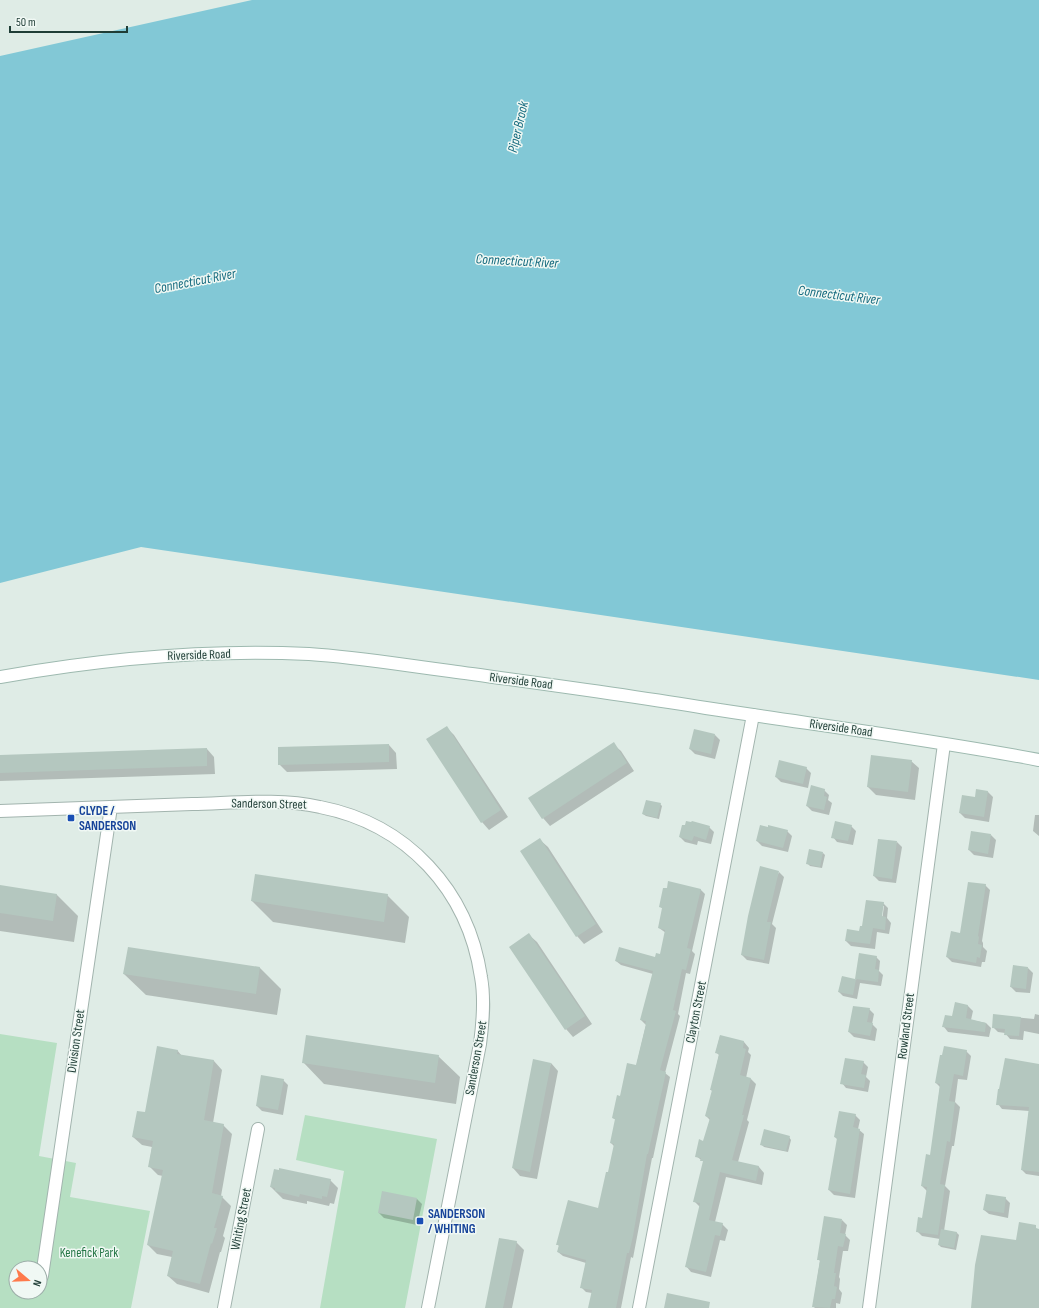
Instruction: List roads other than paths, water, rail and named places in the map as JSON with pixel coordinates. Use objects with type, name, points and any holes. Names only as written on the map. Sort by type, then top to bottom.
[{"type":"street","name":"Riverside Road","points":[[0,677],[90,664],[163,656],[221,653],[308,654],[384,661],[601,691],[1039,760]]},
{"type":"street","name":"Clayton Street","points":[[638,1308],[753,715]]},
{"type":"street","name":"Rowland Street","points":[[869,1308],[944,744]]},
{"type":"street","name":"Sanderson Street","points":[[0,811],[279,802],[307,804],[337,811],[375,825],[404,843],[427,863],[453,898],[471,936],[478,957],[482,978],[483,1020],[480,1044],[428,1308]]},
{"type":"street","name":"Division Street","points":[[44,1260],[111,807]]},
{"type":"street","name":"Whiting Street","points":[[224,1308],[258,1129]]},
{"type":"water","points":[[252,0],[1039,0],[1039,680],[141,547],[0,583],[0,56]]},
{"type":"place","name":"CLYDE / SANDERSON","points":[[71,818]]},
{"type":"place","name":"SANDERSON / WHITING","points":[[420,1221]]},
{"type":"water label","name":"Piper Brook","points":[[518,127]]},
{"type":"water label","name":"Connecticut River","points":[[517,261]]},
{"type":"water label","name":"Connecticut River","points":[[195,281]]},
{"type":"water label","name":"Connecticut River","points":[[839,295]]},
{"type":"park label","name":"Kenefick Park","points":[[89,1253]]}]
